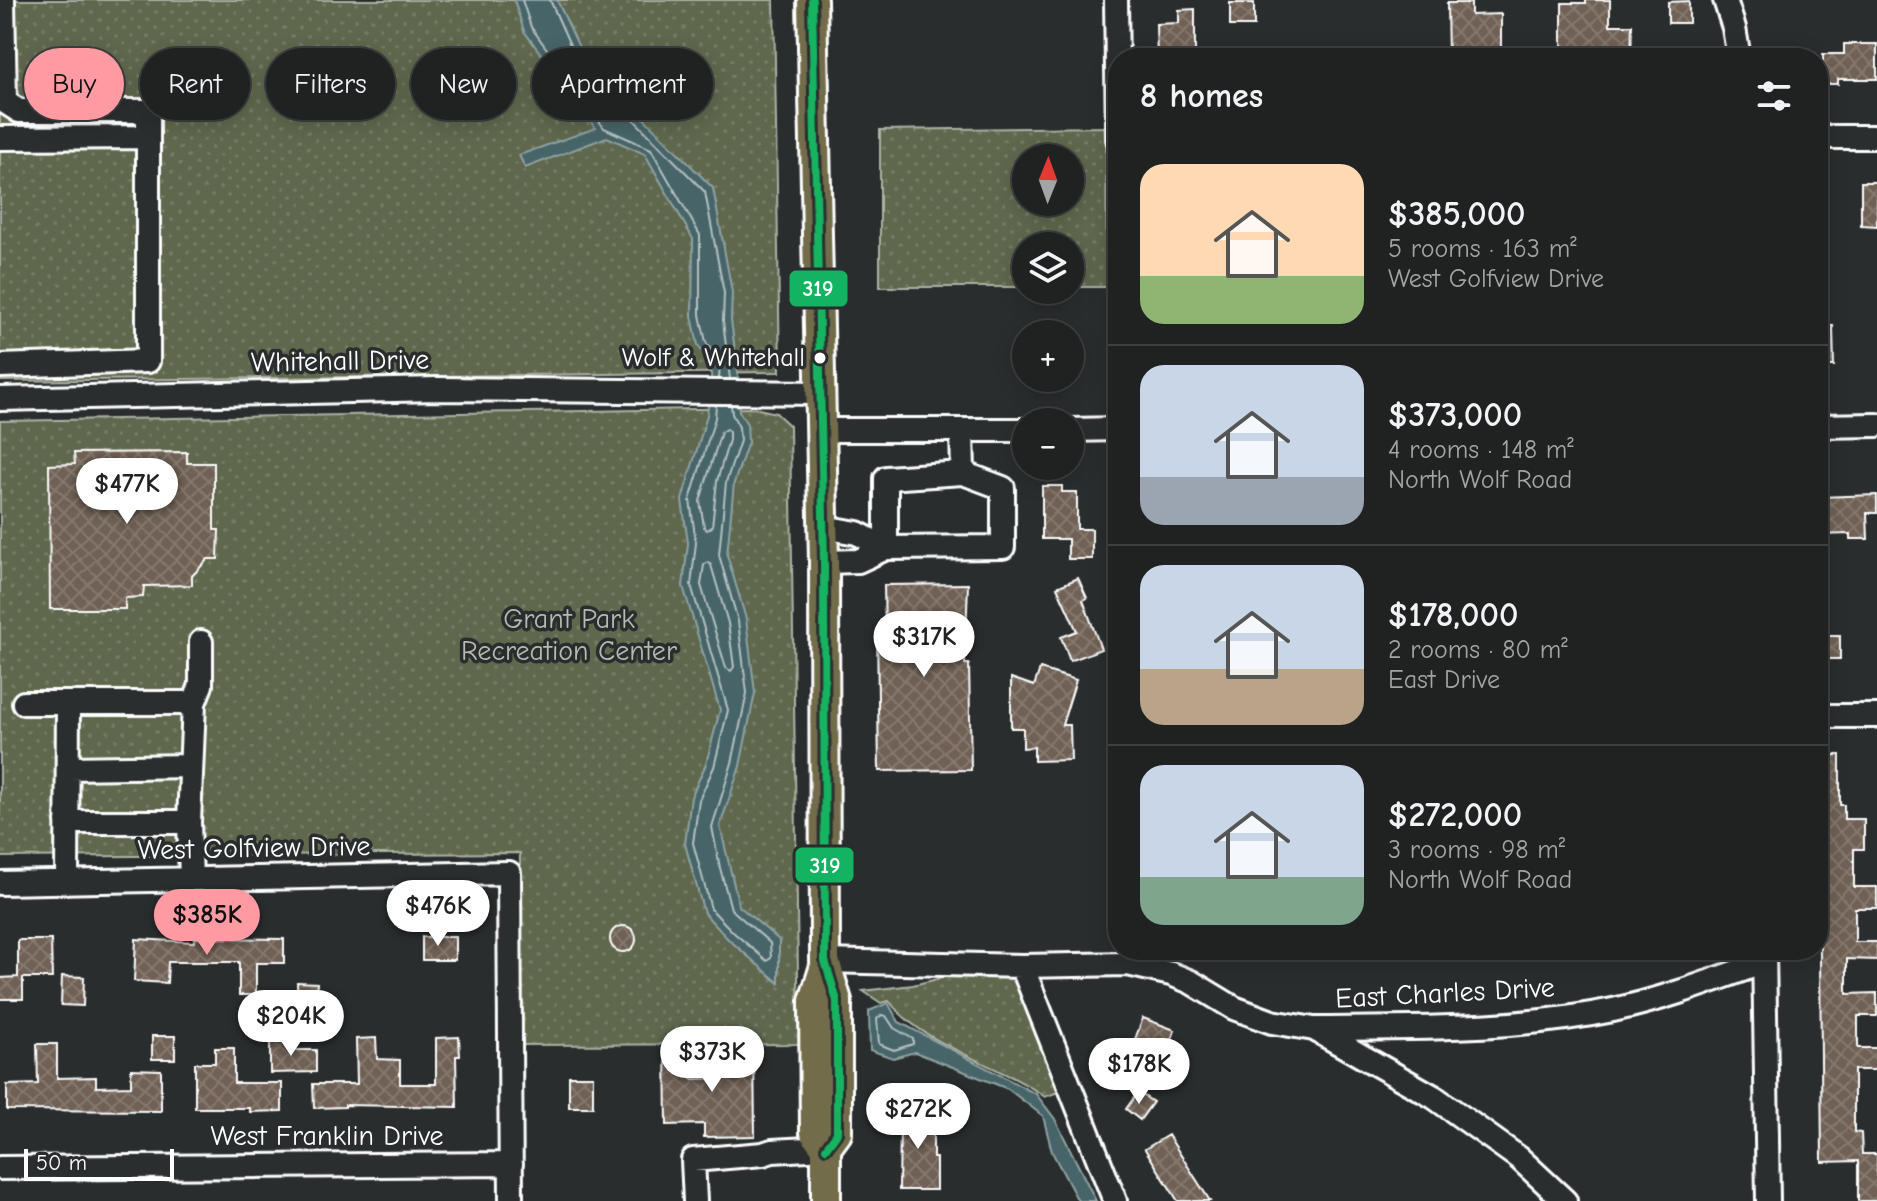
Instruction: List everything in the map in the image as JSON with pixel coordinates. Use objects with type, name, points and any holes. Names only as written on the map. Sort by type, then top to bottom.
[{"type":"main road","points":[[812,0],[824,562],[825,964],[837,1001],[837,1133],[826,1148],[826,1201]]},
{"type":"street","points":[[0,366],[148,361],[148,111],[19,111],[5,102],[3,0]]},
{"type":"street","points":[[1116,0],[1117,48]]},
{"type":"street","points":[[1725,0],[1737,48]]},
{"type":"street","points":[[0,138],[148,137]]},
{"type":"street","points":[[1828,137],[1877,137]]},
{"type":"street","name":"Whitehall Drive","points":[[0,399],[437,389],[821,393]]},
{"type":"street","points":[[1828,426],[1877,425]]},
{"type":"street","points":[[1084,430],[1108,429]]},
{"type":"street","points":[[822,430],[1012,430]]},
{"type":"street","points":[[962,430],[963,473]]},
{"type":"street","points":[[824,562],[858,561],[886,548],[1003,547],[1003,488],[963,473],[886,478],[886,548]]},
{"type":"street","points":[[823,527],[857,533],[886,548]]},
{"type":"street","points":[[191,879],[191,766],[194,703],[201,685],[201,642]]},
{"type":"street","points":[[24,703],[194,703]]},
{"type":"street","points":[[67,882],[68,703]]},
{"type":"street","points":[[1828,716],[1877,716]]},
{"type":"street","points":[[68,768],[191,766]]},
{"type":"street","points":[[67,822],[189,822]]},
{"type":"street","name":"West Golfview Drive","points":[[0,883],[509,873],[511,1164]]},
{"type":"street","points":[[825,964],[1022,966],[1108,959]]},
{"type":"street","points":[[1136,960],[1191,982],[1234,1008],[1272,1022],[1314,1029],[1472,1122],[1519,1158],[1565,1201]]},
{"type":"street","name":"East Charles Drive","points":[[1314,1029],[1473,1026],[1597,1012],[1668,995],[1754,960]]},
{"type":"street","points":[[1764,960],[1768,1201]]},
{"type":"street","points":[[1022,966],[1115,1201]]},
{"type":"street","points":[[695,1201],[693,1160],[826,1148]]},
{"type":"street","points":[[511,1164],[511,1201]]},
{"type":"street","name":"West Franklin Drive","points":[[0,1168],[511,1164]]},
{"type":"green space","points":[[0,0],[774,0],[780,372],[0,381]]},
{"type":"green space","points":[[1106,127],[1107,287],[1084,287],[1084,232],[1012,232],[1012,287],[880,287],[880,130]]},
{"type":"green space","name":"Grant Park Recreation Center","points":[[754,408],[776,413],[790,426],[799,1044],[518,1045],[520,853],[0,857],[0,421]]},
{"type":"green space","points":[[945,977],[1011,977],[1017,986],[1061,1091],[1045,1097],[941,1042],[904,1017],[889,1001],[881,1003],[863,991],[913,985]]},
{"type":"water","points":[[514,0],[557,0],[579,48],[537,48],[524,31]]},
{"type":"water","points":[[590,120],[646,120],[713,188],[732,292],[731,320],[739,411],[747,424],[748,442],[734,483],[727,555],[746,619],[755,693],[740,766],[720,826],[739,906],[779,940],[779,983],[727,938],[704,913],[685,844],[691,797],[706,764],[720,710],[683,586],[688,543],[682,500],[707,415],[712,367],[698,345],[692,316],[693,239],[645,154],[607,137],[525,168],[519,155],[596,128]]},
{"type":"water","points":[[888,1003],[899,1022],[1036,1094],[1055,1119],[1096,1201],[1078,1201],[1052,1152],[1043,1116],[1008,1089],[915,1052],[893,1058],[870,1050],[869,1011]]},
{"type":"building","points":[[1586,0],[1610,0],[1610,25],[1632,25],[1631,48],[1562,48],[1562,3],[1586,3]]},
{"type":"building","points":[[1689,1],[1689,23],[1668,23],[1668,2]]},
{"type":"building","points":[[1230,3],[1254,3],[1254,26],[1230,26]]},
{"type":"building","points":[[1447,3],[1471,3],[1471,15],[1501,14],[1501,48],[1448,48]]},
{"type":"building","points":[[1195,9],[1195,48],[1157,48],[1156,24],[1179,23],[1179,10]]},
{"type":"building","points":[[1844,44],[1877,44],[1877,79],[1838,79],[1838,84],[1828,84],[1828,54],[1844,54]]},
{"type":"building","points":[[1861,182],[1877,182],[1877,226],[1861,225]]},
{"type":"building","points":[[1828,326],[1833,326],[1834,366],[1828,366]]},
{"type":"building","points":[[187,452],[187,463],[214,463],[214,530],[219,530],[218,559],[208,559],[192,576],[192,585],[144,586],[143,597],[125,598],[125,609],[50,609],[49,465],[75,464],[74,453]]},
{"type":"building","points":[[1042,486],[1062,486],[1062,492],[1077,492],[1077,529],[1092,529],[1092,559],[1068,559],[1068,539],[1042,539]]},
{"type":"building","points":[[1877,495],[1877,513],[1867,513],[1868,539],[1850,539],[1850,534],[1828,535],[1828,497]]},
{"type":"building","points":[[1078,578],[1101,649],[1070,661],[1061,637],[1077,631],[1057,587]]},
{"type":"building","points":[[968,584],[965,664],[969,664],[971,770],[879,771],[877,631],[885,631],[884,585]]},
{"type":"building","points":[[1828,636],[1840,636],[1840,659],[1828,659]]},
{"type":"building","points":[[1040,669],[1076,680],[1062,725],[1070,725],[1071,760],[1034,761],[1034,747],[1023,748],[1023,728],[1011,728],[1011,678],[1034,686]]},
{"type":"building","points":[[1828,755],[1840,755],[1840,805],[1844,805],[1844,819],[1864,819],[1864,849],[1854,849],[1854,887],[1877,887],[1877,908],[1855,908],[1855,942],[1877,942],[1877,960],[1847,959],[1847,994],[1877,993],[1877,1016],[1858,1016],[1858,1048],[1877,1048],[1877,1070],[1854,1070],[1854,1132],[1861,1133],[1862,1154],[1877,1154],[1877,1201],[1858,1201],[1858,1161],[1822,1162],[1820,960],[1828,960]]},
{"type":"building","points":[[623,926],[633,929],[636,939],[633,949],[623,952],[613,949],[610,939],[613,929]]},
{"type":"building","points":[[422,937],[455,937],[455,960],[422,960]]},
{"type":"building","points":[[194,938],[284,939],[284,963],[256,963],[256,995],[239,995],[239,962],[168,962],[167,983],[134,981],[136,939],[194,942]]},
{"type":"building","points":[[18,940],[51,940],[52,978],[23,978],[23,999],[0,999],[0,978],[18,977]]},
{"type":"building","points":[[62,976],[84,977],[83,1006],[61,1005]]},
{"type":"building","points":[[297,982],[317,983],[316,1006],[297,1005]]},
{"type":"building","points":[[1143,1018],[1175,1030],[1167,1053],[1134,1042]]},
{"type":"building","points":[[152,1036],[175,1036],[175,1059],[152,1059]]},
{"type":"building","points":[[459,1037],[460,1056],[456,1056],[457,1107],[345,1105],[314,1108],[313,1084],[357,1084],[356,1039],[376,1038],[377,1059],[400,1060],[400,1084],[436,1084],[436,1038]]},
{"type":"building","points":[[270,1039],[294,1039],[294,1050],[316,1050],[316,1072],[270,1073]]},
{"type":"building","points":[[37,1044],[57,1044],[57,1078],[96,1077],[96,1087],[131,1086],[131,1069],[161,1070],[161,1111],[7,1110],[7,1085],[38,1084]]},
{"type":"building","points":[[666,1047],[692,1047],[692,1079],[728,1078],[727,1048],[754,1048],[755,1136],[704,1137],[704,1124],[667,1125]]},
{"type":"building","points":[[215,1048],[234,1048],[234,1083],[282,1083],[282,1111],[195,1108],[195,1063],[215,1063]]},
{"type":"building","points":[[569,1076],[593,1076],[593,1107],[569,1107]]},
{"type":"building","points":[[1138,1092],[1153,1102],[1140,1120],[1126,1109]]},
{"type":"building","points":[[906,1108],[933,1108],[936,1190],[899,1190],[900,1128],[906,1128]]},
{"type":"building","points":[[1168,1135],[1210,1201],[1178,1201],[1145,1149]]},
{"type":"transit line","name":"319","points":[[812,0],[824,562],[825,961],[837,1001],[837,1133],[826,1148]]},
{"type":"place","name":"Wolf & Whitehall","points":[[820,358]]}]
